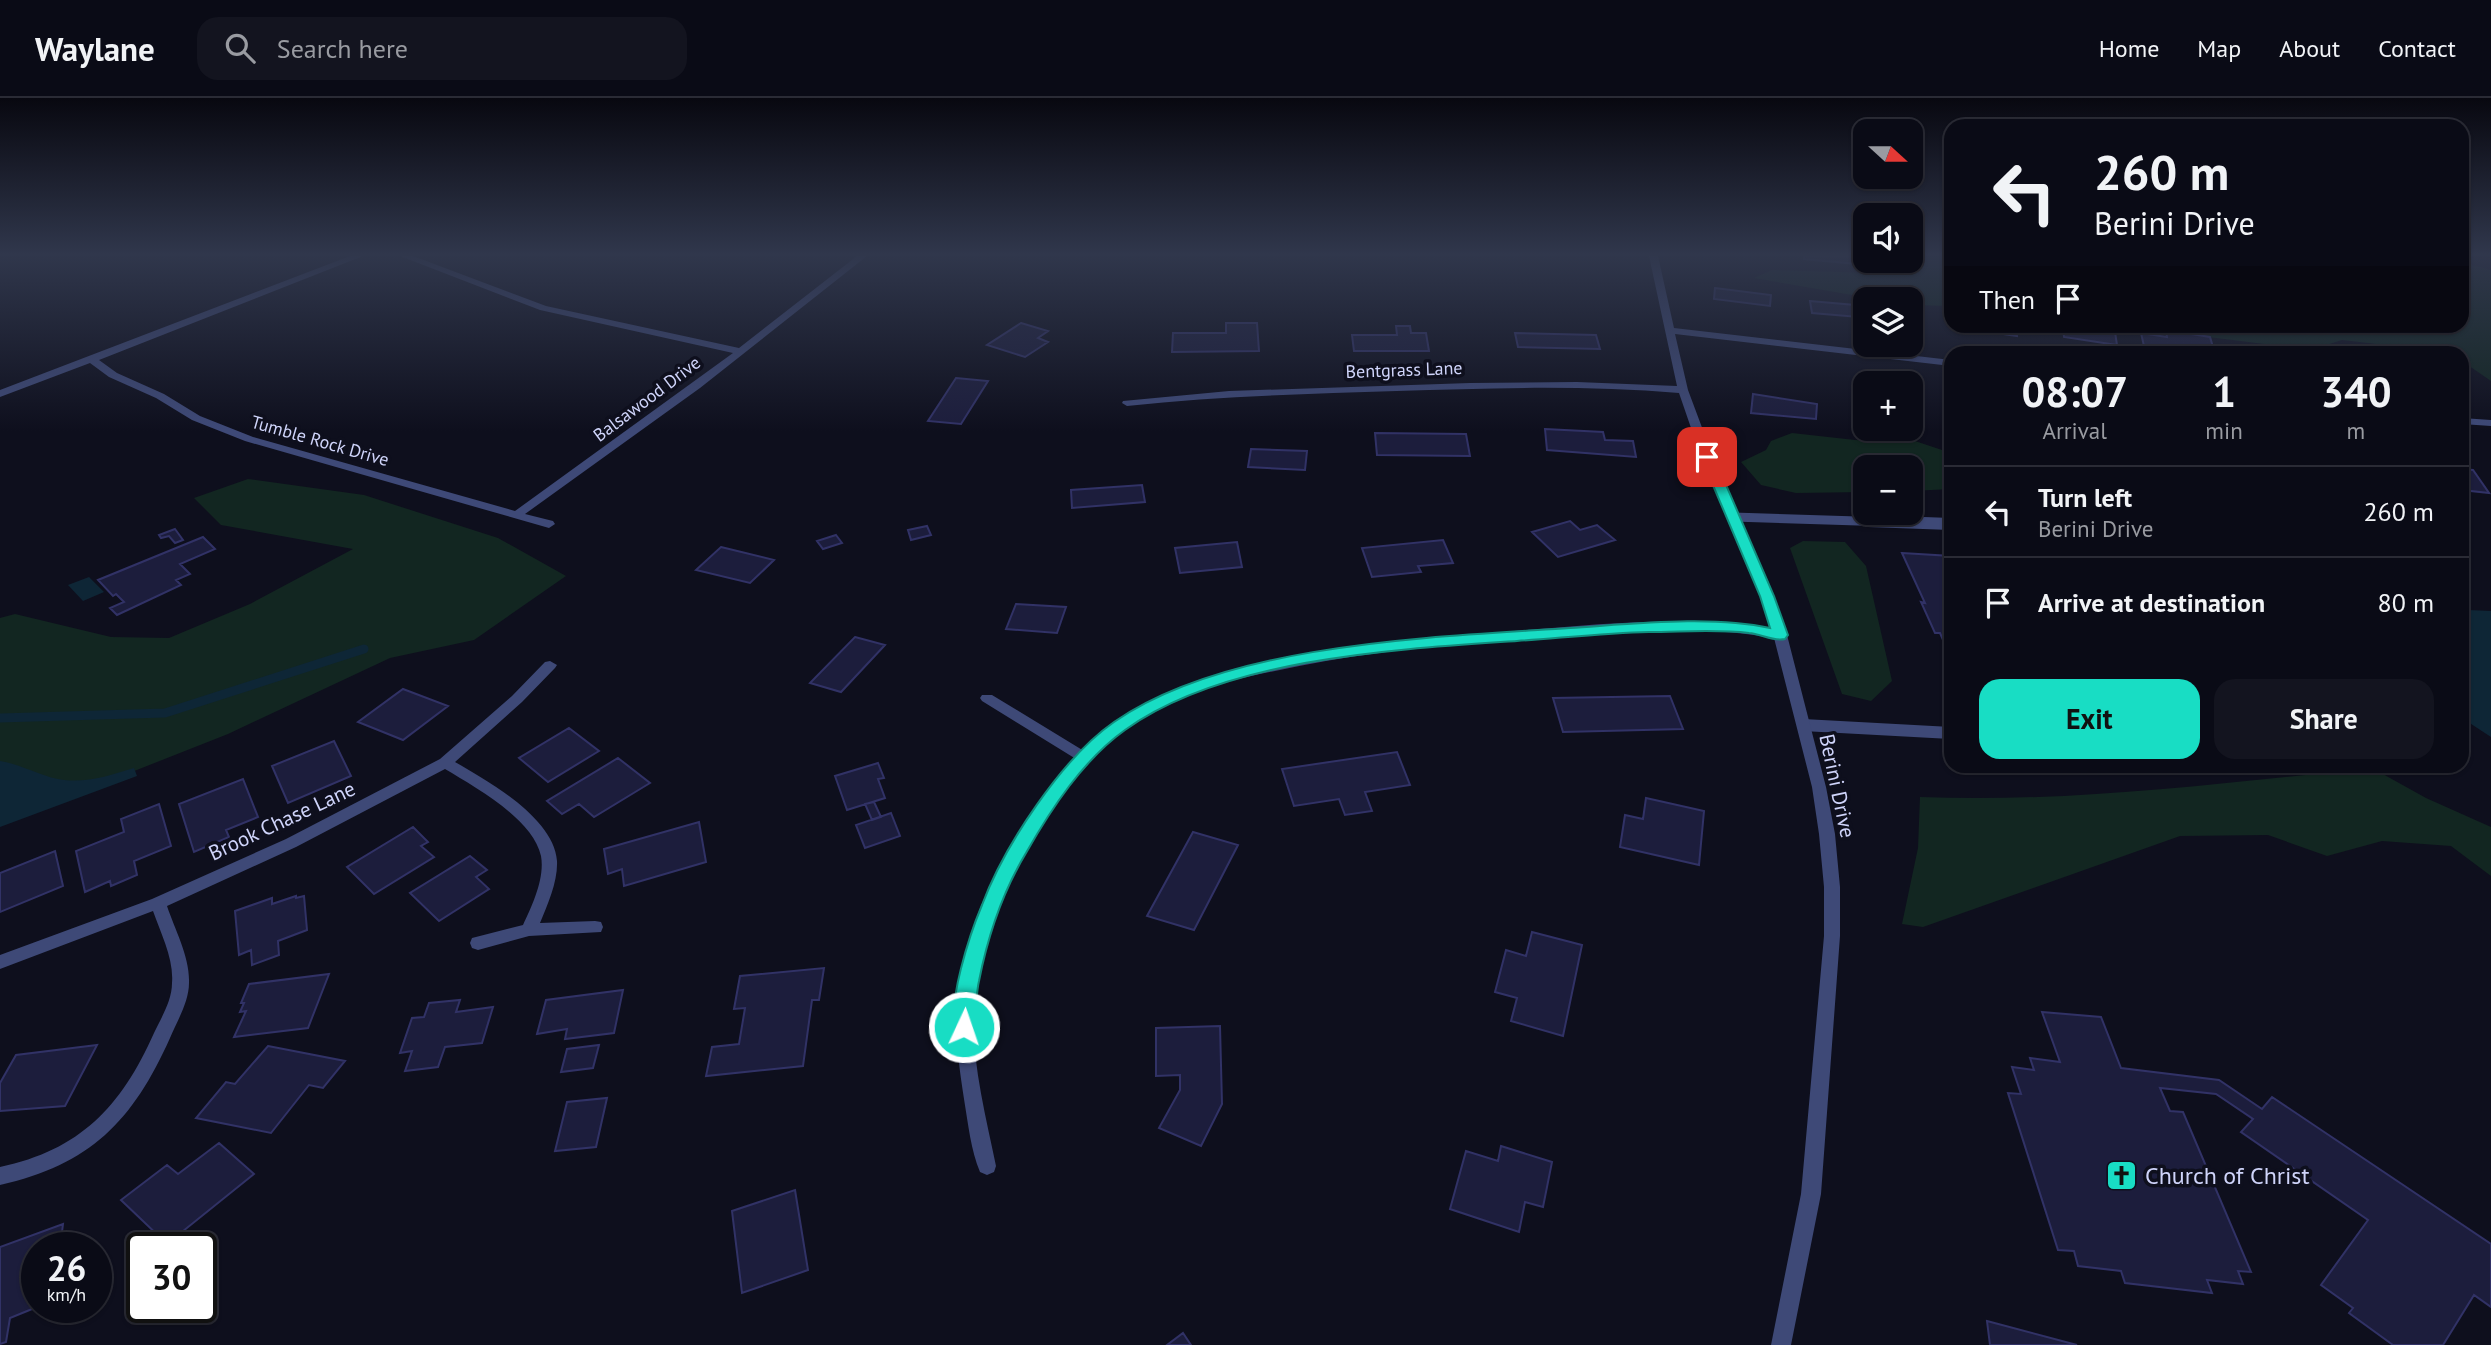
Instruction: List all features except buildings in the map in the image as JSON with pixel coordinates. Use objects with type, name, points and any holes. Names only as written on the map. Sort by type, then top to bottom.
[{"type":"street","points":[[0,394],[210,314]]},
{"type":"street","points":[[571,314],[739,351]]},
{"type":"street","name":"Balsawood Drive","points":[[516,515],[696,386],[787,314]]},
{"type":"street","name":"Berini Drive","points":[[1665,314],[1682,390],[1767,596],[1780,635],[1827,835],[1832,887],[1832,936],[1811,1194],[1781,1345]]},
{"type":"street","points":[[1668,331],[1944,362]]},
{"type":"street","name":"Tumble Rock Drive","points":[[93,360],[113,374],[160,396],[196,418],[249,439],[549,524]]},
{"type":"street","name":"Bentgrass Lane","points":[[1127,403],[1242,392],[1487,385],[1600,385],[1682,390]]},
{"type":"street","points":[[2469,421],[2491,423]]},
{"type":"street","points":[[987,1166],[972,1095],[964,1027],[971,966],[998,886],[1054,794],[1085,758],[1119,726],[1169,698],[1226,677],[1333,654],[1408,643],[1587,630],[1749,628],[1780,635]]},
{"type":"street","name":"Brook Chase Lane","points":[[0,962],[158,903],[291,843],[445,763],[517,699],[550,665]]},
{"type":"street","points":[[987,698],[1085,758]]},
{"type":"street","points":[[445,763],[484,785],[537,830],[549,857],[541,902],[529,930]]},
{"type":"street","points":[[0,1176],[54,1161],[76,1149],[120,1110],[136,1087],[161,1040],[181,981],[158,903]]},
{"type":"street","points":[[478,943],[529,930],[594,927]]},
{"type":"lane","points":[[1733,517],[1944,524]]},
{"type":"lane","points":[[1803,725],[1944,733]]},
{"type":"green space","points":[[2469,314],[2491,314],[2491,381],[2469,366],[2469,346],[2393,346],[2342,340],[2323,346],[2279,346],[2176,333],[2469,333]]},
{"type":"green space","points":[[1792,433],[1853,441],[1915,441],[1944,451],[1944,489],[1923,490],[1923,455],[1853,455],[1853,492],[1796,493],[1761,485],[1741,462],[1766,450],[1771,441]]},
{"type":"green space","points":[[248,479],[364,495],[498,538],[566,576],[474,640],[390,658],[228,734],[0,824],[0,618],[15,614],[111,637],[169,638],[250,604],[353,549],[221,525],[194,498]]},
{"type":"green space","points":[[1803,541],[1845,542],[1866,566],[1892,681],[1871,701],[1842,694],[1790,548]]},
{"type":"green space","points":[[2322,773],[2381,773],[2426,798],[2491,827],[2491,876],[2451,846],[2382,841],[2327,856],[2268,835],[2180,836],[1923,927],[1902,924],[1918,848],[1920,797],[2033,797]]},
{"type":"water","points":[[89,577],[104,592],[83,601],[68,585]]},
{"type":"water","points":[[2469,610],[2491,611],[2491,737],[2469,723]]},
{"type":"water","points":[[0,761],[51,777],[77,781],[134,768],[137,776],[0,827]]},
{"type":"waterway","points":[[0,718],[165,713],[364,649]]},
{"type":"place","name":"Church of Christ","points":[[2122,1176]]},
{"type":"route","points":[[964,1027],[966,996],[978,937],[998,886],[1021,846],[1054,794],[1085,758],[1119,726],[1169,698],[1226,677],[1291,662],[1408,643],[1646,628],[1749,628],[1780,635],[1767,596],[1707,457]]}]
